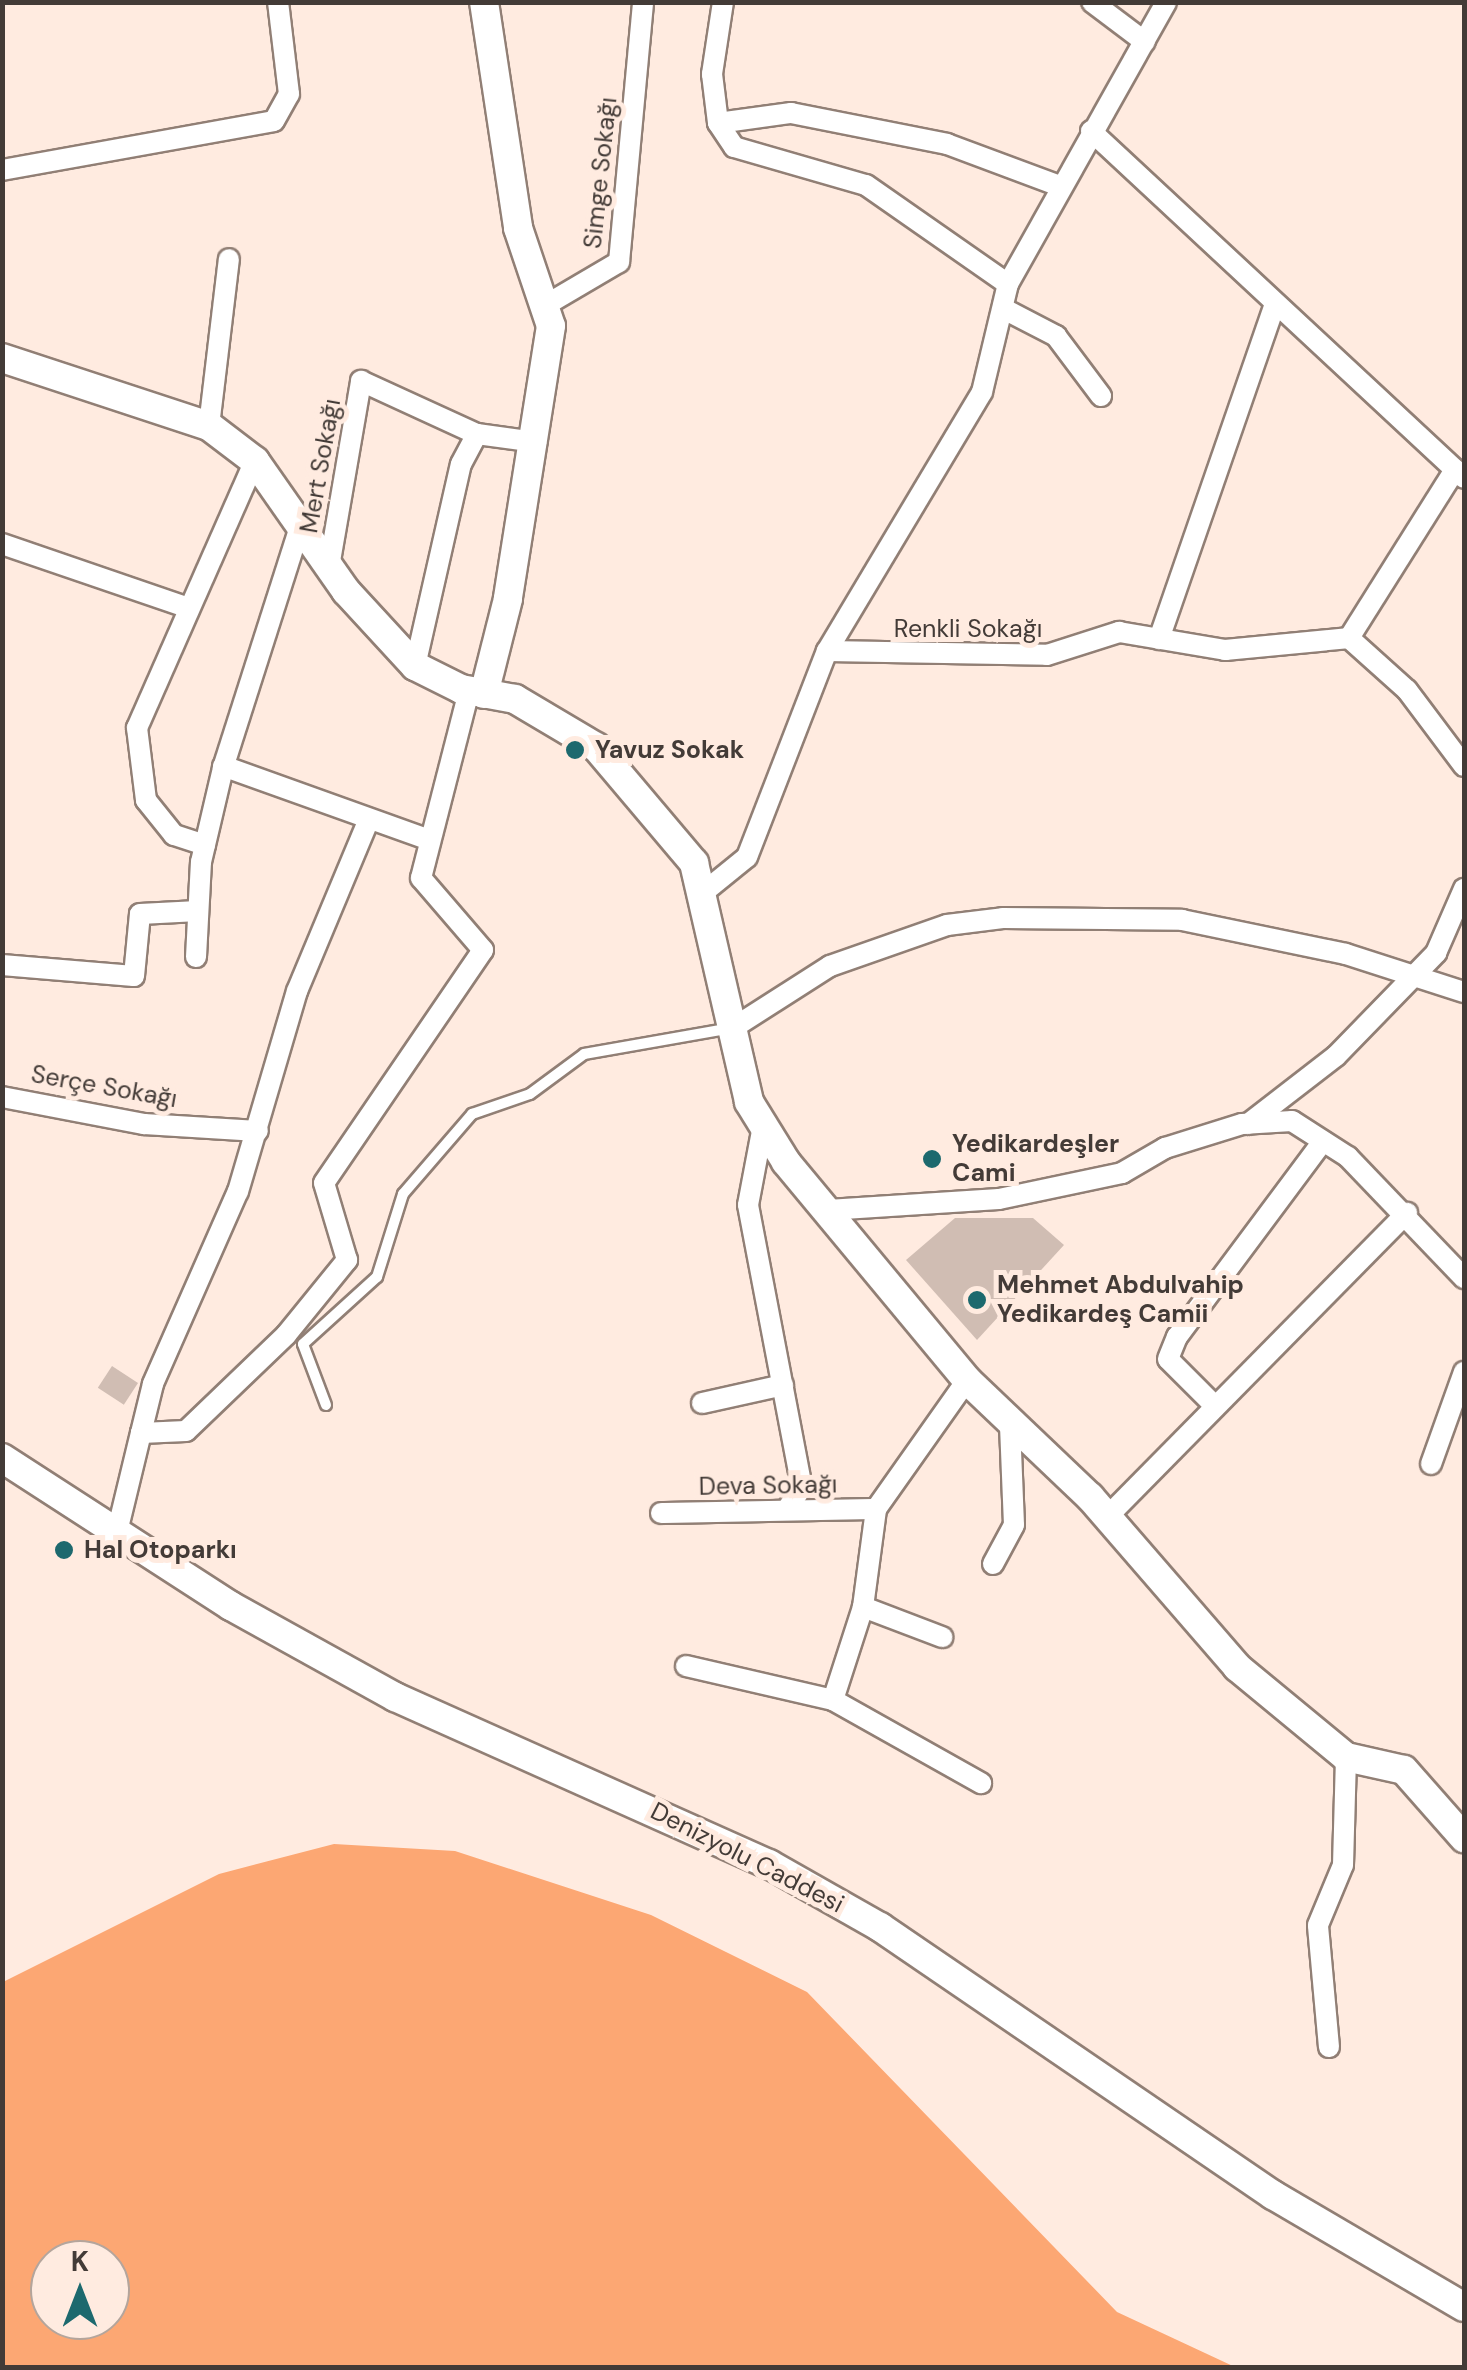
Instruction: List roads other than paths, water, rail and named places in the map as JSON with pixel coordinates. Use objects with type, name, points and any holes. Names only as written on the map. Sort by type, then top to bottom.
[{"type":"street","points":[[2,170],[274,121],[289,94],[278,2]]},
{"type":"street","points":[[141,1433],[186,1430],[286,1335],[346,1260],[324,1183],[484,950],[421,878],[424,838],[476,692],[536,442],[551,326],[518,228],[484,2]]},
{"type":"street","name":"Simge Sokağı","points":[[544,306],[619,262],[643,2]]},
{"type":"street","points":[[723,2],[712,74],[718,123],[734,147],[866,185],[1008,284]]},
{"type":"street","points":[[1092,2],[1145,42]]},
{"type":"street","points":[[704,892],[747,856],[827,652],[982,392],[1008,284],[1058,186],[1166,2]]},
{"type":"street","points":[[718,123],[792,112],[947,144],[1058,186]]},
{"type":"street","points":[[1091,131],[1274,307],[1460,474],[1349,638],[1407,690],[1464,766]]},
{"type":"street","points":[[209,426],[229,259]]},
{"type":"street","points":[[1159,639],[1274,307]]},
{"type":"street","points":[[1004,310],[1056,336],[1101,396]]},
{"type":"street","points":[[2,358],[209,426],[255,460],[329,567],[415,666],[476,692],[515,700],[596,747],[694,863],[762,1131],[967,1380],[1108,1516],[1237,1666],[1346,1757],[1404,1770],[1464,1838]]},
{"type":"street","name":"Mert Sokağı","points":[[329,567],[360,381],[477,434],[536,442]]},
{"type":"street","points":[[415,666],[461,464],[477,434]]},
{"type":"street","points":[[204,845],[174,835],[146,800],[138,764],[137,728],[184,606],[255,460]]},
{"type":"street","points":[[196,957],[204,845],[224,766],[300,526]]},
{"type":"street","points":[[2,544],[184,606]]},
{"type":"street","name":"Renkli Sokağı","points":[[827,652],[1047,655],[1120,632],[1225,650],[1349,638]]},
{"type":"street","points":[[224,766],[424,838]]},
{"type":"street","points":[[117,1532],[141,1433],[258,1131],[296,992],[369,820]]},
{"type":"street","points":[[1248,1124],[1336,1056],[1436,953],[1464,890]]},
{"type":"street","points":[[2,966],[134,976],[140,914],[198,911]]},
{"type":"street","points":[[733,1028],[844,960],[947,925],[1003,918],[1182,920],[1415,975],[1464,992]]},
{"type":"street","name":"Serçe Sokağı","points":[[2,1097],[144,1124],[258,1131]]},
{"type":"street","points":[[828,1210],[999,1199],[1122,1173],[1165,1148],[1248,1124],[1292,1121],[1323,1141],[1407,1214],[1464,1278]]},
{"type":"street","points":[[762,1131],[748,1205],[802,1487],[787,1509]]},
{"type":"street","points":[[1215,1406],[1168,1359],[1177,1337],[1323,1141]]},
{"type":"street","points":[[1108,1516],[1407,1214]]},
{"type":"street","points":[[1432,1464],[1464,1372]]},
{"type":"street","points":[[833,1700],[864,1606],[876,1509],[967,1380]]},
{"type":"street","points":[[702,1403],[782,1386]]},
{"type":"street","points":[[993,1564],[1014,1525],[1010,1424]]},
{"type":"street","name":"Denizyolu Caddesi","points":[[2,1458],[117,1532],[395,1697],[769,1864],[880,1927],[1273,2196],[1464,2307]]},
{"type":"street","name":"Deva Sokağı","points":[[661,1513],[876,1509]]},
{"type":"street","points":[[864,1606],[942,1637]]},
{"type":"street","points":[[686,1666],[833,1700],[980,1783]]},
{"type":"street","points":[[1329,2047],[1318,1925],[1343,1865],[1346,1757]]},
{"type":"lane","points":[[326,1405],[303,1344],[378,1277],[403,1194],[472,1114],[530,1094],[584,1054],[733,1028]]},
{"type":"place","name":"Yavuz Sokak","points":[[575,750]]},
{"type":"place","name":"Yedikardeşler Cami","points":[[932,1159]]},
{"type":"place","name":"Mehmet Abdulvahip Yedikardeş Camii","points":[[977,1300]]},
{"type":"place","name":"Hal Otoparkı","points":[[64,1550]]}]
